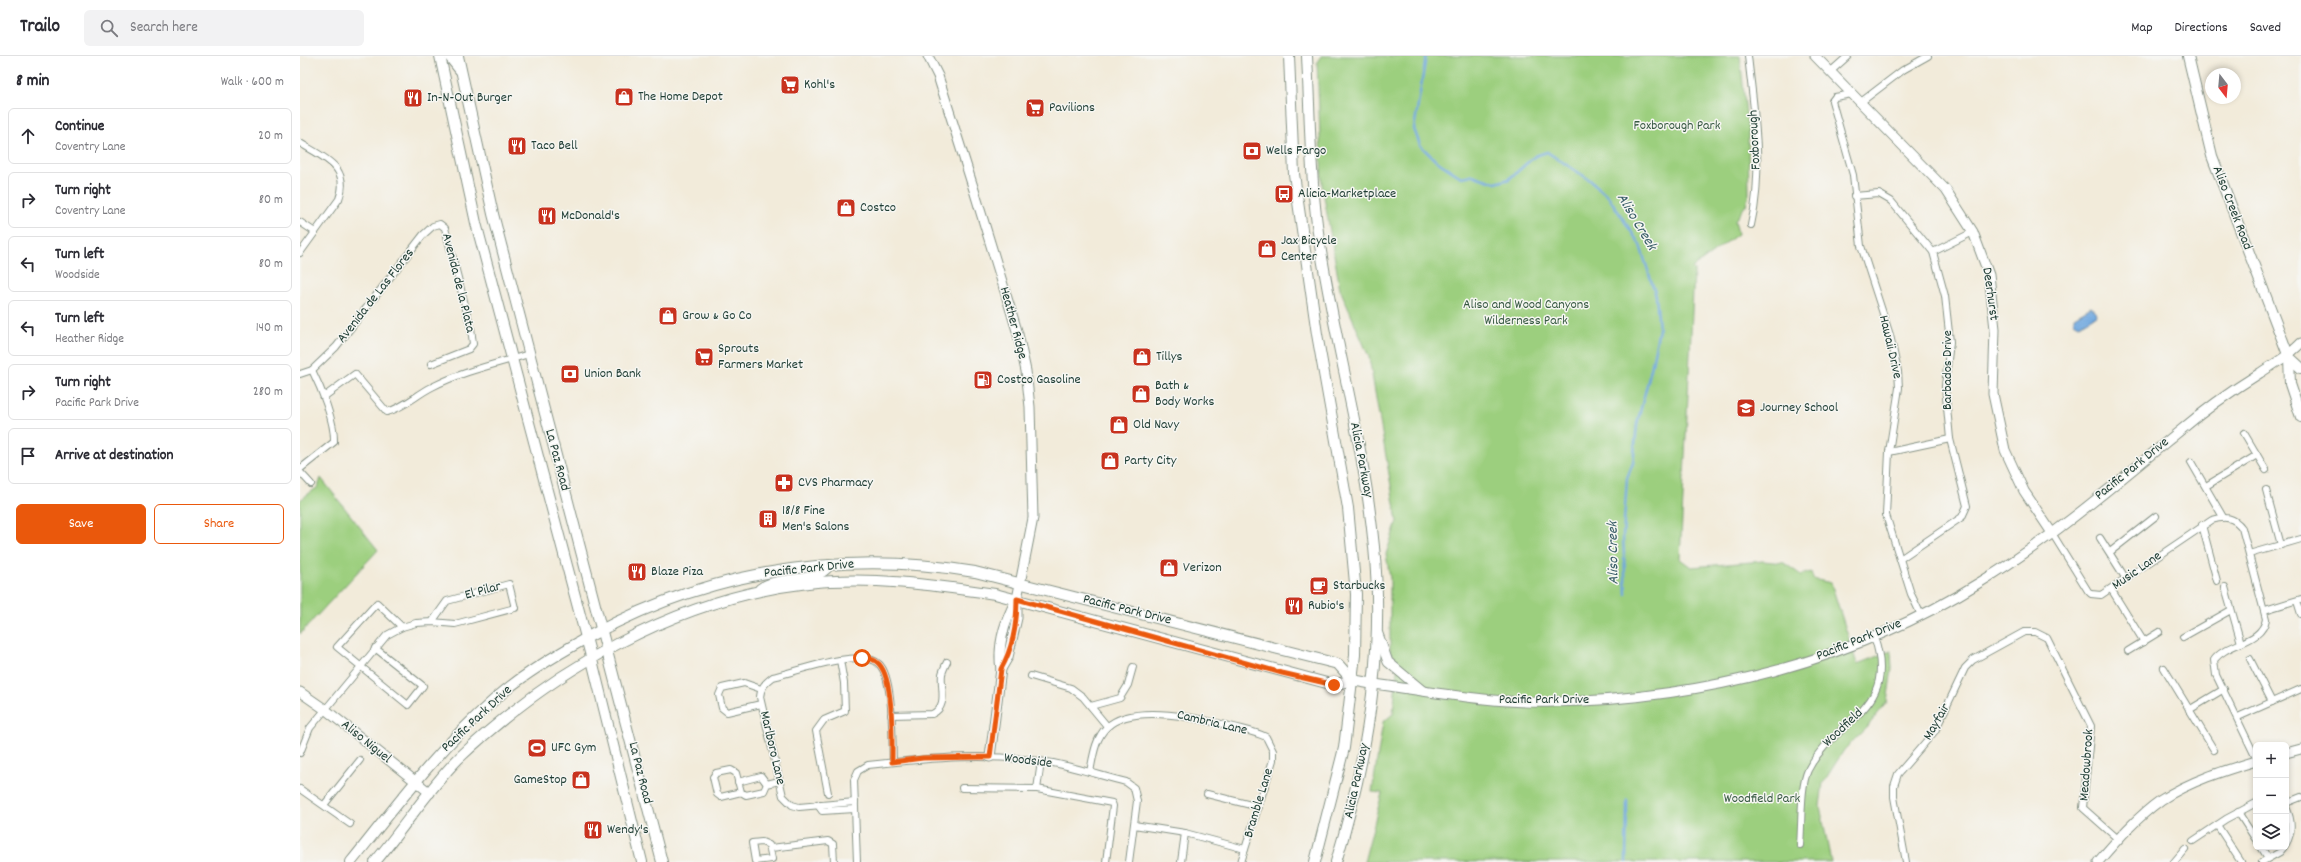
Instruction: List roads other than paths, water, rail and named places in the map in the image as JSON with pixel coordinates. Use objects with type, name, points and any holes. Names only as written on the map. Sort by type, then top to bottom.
[{"type":"main road","name":"La Paz Road","points":[[440,56],[462,163],[512,359],[592,660],[642,862]]},
{"type":"main road","points":[[449,56],[461,71]]},
{"type":"main road","name":"La Paz Road","points":[[458,56],[491,207],[601,629],[608,650],[662,862]]},
{"type":"main road","name":"Alicia Parkway","points":[[1288,56],[1294,174],[1300,229],[1326,388],[1348,508],[1353,552],[1356,611],[1352,680],[1344,748],[1315,862]]},
{"type":"main road","name":"Alicia Parkway","points":[[1307,56],[1311,172],[1318,233],[1370,505],[1377,582],[1377,633],[1374,684],[1365,745],[1349,818],[1336,862]]},
{"type":"main road","name":"Aliso Creek Road","points":[[2188,56],[2212,156],[2288,357],[2290,384],[2301,417]]},
{"type":"main road","name":"Aliso Creek Road","points":[[2288,357],[2301,368]]},
{"type":"main road","name":"Pacific Park Drive","points":[[351,862],[415,782],[442,751],[494,699],[543,663],[601,629],[642,610],[698,588],[765,573],[829,565],[881,563],[932,566],[969,571],[1021,582],[1338,664],[1352,680]]},
{"type":"main road","points":[[753,593],[772,582],[816,575],[829,565]]},
{"type":"main road","name":"Pacific Park Drive","points":[[375,862],[458,759],[512,713],[556,681],[608,650],[662,622],[692,611],[753,593],[809,583],[881,582],[956,588],[1017,599],[1282,673],[1336,686],[1352,680],[1374,684]]},
{"type":"street","name":"Heather Ridge","points":[[928,56],[938,76],[1018,334],[1026,371],[1030,407],[1033,518],[1017,599],[1017,618],[1008,657],[1001,669],[990,757]]},
{"type":"street","name":"Foxborough","points":[[1748,56],[1756,133],[1757,192],[1751,224]]},
{"type":"street","name":"Deerhurst","points":[[1816,56],[1946,190],[1972,232],[1982,254],[1990,281],[1995,329],[1993,394],[2005,450],[2024,492],[2052,533]]},
{"type":"street","points":[[1830,72],[1848,56]]},
{"type":"street","points":[[1861,102],[1903,70],[1928,56]]},
{"type":"street","name":"Hawaii Drive","points":[[1852,94],[1835,97],[1832,101],[1853,175],[1854,196],[1861,246],[1890,335],[1898,371],[1899,388],[1889,452],[1886,515],[1911,594],[1921,614]]},
{"type":"street","points":[[300,143],[334,164],[342,179],[342,190],[339,199],[315,232],[302,244],[300,252]]},
{"type":"street","name":"Barbados Drive","points":[[1854,196],[1878,194],[1891,201],[1933,252],[1945,296],[1950,342],[1945,386],[1950,439],[1967,506],[1962,517],[1900,558]]},
{"type":"street","points":[[300,222],[315,232]]},
{"type":"street","name":"Avenida de la Plata","points":[[431,364],[469,349],[473,344],[471,328],[445,228],[440,224]]},
{"type":"street","name":"Avenida de Las Flores","points":[[312,370],[336,348],[423,235],[433,226],[440,224]]},
{"type":"street","points":[[1933,252],[1972,232]]},
{"type":"street","name":"Pacific Park Drive","points":[[2288,357],[2301,343]]},
{"type":"street","points":[[325,396],[355,374],[387,412],[400,408],[431,387],[465,372],[529,354]]},
{"type":"street","name":"Pacific Park Drive","points":[[1374,684],[1426,693],[1500,700],[1551,702],[1589,701],[1685,691],[1745,680],[1874,636],[1921,614],[1984,580],[2052,533],[2220,400],[2260,372],[2288,357],[2301,354]]},
{"type":"street","points":[[300,374],[312,370],[325,396],[324,402],[335,434],[334,442],[300,468]]},
{"type":"street","points":[[2244,433],[2266,470]]},
{"type":"street","points":[[1889,452],[1950,439]]},
{"type":"street","points":[[2206,486],[2257,455]]},
{"type":"street","points":[[2191,462],[2223,516],[2236,521],[2242,528],[2265,610],[2265,626],[2260,633],[2223,651],[2214,660],[2216,675],[2238,717],[2253,753]]},
{"type":"street","points":[[300,472],[311,484]]},
{"type":"street","points":[[2266,490],[2281,545]]},
{"type":"street","points":[[2110,552],[2156,516]]},
{"type":"street","name":"Music Lane","points":[[2052,533],[2091,594],[2101,595],[2202,525],[2223,516]]},
{"type":"street","points":[[2202,525],[2217,581]]},
{"type":"street","points":[[2100,538],[2126,579]]},
{"type":"street","points":[[2249,554],[2301,539]]},
{"type":"street","name":"El Pilar","points":[[300,753],[310,728],[387,635],[402,627],[432,622],[455,624],[515,608],[509,584],[447,601],[432,622]]},
{"type":"street","points":[[2225,587],[2241,643]]},
{"type":"street","points":[[2111,589],[2144,642]]},
{"type":"street","points":[[2265,610],[2299,600],[2301,614]]},
{"type":"street","points":[[375,648],[424,686],[408,705],[337,647],[377,603],[402,627]]},
{"type":"street","points":[[2183,637],[2232,610]]},
{"type":"street","name":"Mayfair","points":[[1906,862],[1894,797],[1894,786],[1898,774],[1935,731],[1965,668],[1973,660],[2024,632],[2035,632],[2047,638]]},
{"type":"street","points":[[2128,652],[2159,632]]},
{"type":"street","points":[[1377,633],[1388,663],[1426,693]]},
{"type":"street","name":"Woodfield","points":[[1800,845],[1803,821],[1802,795],[1807,772],[1819,750],[1834,734],[1852,722],[1867,705],[1877,687],[1881,666],[1874,636]]},
{"type":"street","name":"Meadowbrook","points":[[2047,638],[2091,726],[2083,808],[2118,839]]},
{"type":"street","points":[[761,704],[727,712],[722,708],[719,695],[722,688],[744,683],[761,689],[766,682],[782,675],[840,660],[871,658],[879,663],[884,671],[891,715],[892,762]]},
{"type":"street","points":[[2250,659],[2272,702]]},
{"type":"street","points":[[828,794],[816,731],[818,725],[824,720],[846,711],[844,683],[840,660]]},
{"type":"street","points":[[891,715],[932,714],[938,711],[942,705],[942,674],[947,662]]},
{"type":"street","points":[[1091,706],[1120,698],[1128,685],[1133,667]]},
{"type":"street","points":[[2164,668],[2214,750]]},
{"type":"street","points":[[1031,676],[1071,688],[1091,706],[1107,726],[1098,740],[1090,772]]},
{"type":"street","name":"Marlboro Lane","points":[[761,689],[761,704],[783,796],[792,805],[799,807],[816,804],[855,802]]},
{"type":"street","points":[[2189,710],[2224,689]]},
{"type":"street","points":[[2238,717],[2301,689]]},
{"type":"street","name":"Aliso Niguel","points":[[300,692],[326,710],[430,793]]},
{"type":"street","name":"Cambria Lane","points":[[1107,726],[1133,717],[1176,714],[1199,718],[1261,735],[1270,743]]},
{"type":"street","name":"Bramble Lane","points":[[1241,862],[1273,760],[1270,743]]},
{"type":"street","points":[[2289,752],[2301,749]]},
{"type":"street","name":"Woodside","points":[[855,802],[854,780],[858,771],[868,765],[923,758],[990,757],[1041,762],[1090,772],[1126,782],[1134,788],[1137,801],[1134,825]]},
{"type":"street","points":[[324,805],[360,760]]},
{"type":"street","points":[[2098,862],[2142,815],[2161,800],[2184,786],[2206,776],[2253,761]]},
{"type":"street","points":[[1037,789],[1041,762]]},
{"type":"street","points":[[741,792],[721,797],[717,794],[713,777],[716,773],[731,770],[736,773],[741,792],[746,795],[764,791],[767,784]]},
{"type":"street","points":[[738,782],[761,776],[767,784]]},
{"type":"street","points":[[767,784],[779,781]]},
{"type":"street","points":[[962,788],[1037,789],[1108,802],[1113,806],[1106,862]]},
{"type":"street","points":[[300,789],[350,824]]},
{"type":"street","points":[[1206,794],[1259,807]]},
{"type":"street","points":[[2289,802],[2301,797]]},
{"type":"street","points":[[855,802],[857,862]]},
{"type":"street","name":"Marlboro Lane","points":[[816,804],[822,811],[855,809]]},
{"type":"street","points":[[2193,841],[2238,812],[2253,804]]},
{"type":"street","points":[[2238,812],[2253,835]]},
{"type":"street","points":[[2289,819],[2291,827],[2289,834]]},
{"type":"street","points":[[1129,862],[1134,825],[1185,833],[1245,849]]},
{"type":"street","points":[[2218,825],[2241,862]]},
{"type":"street","points":[[1181,862],[1185,833]]},
{"type":"street","points":[[770,848],[828,840],[833,844],[834,862]]},
{"type":"street","points":[[2174,862],[2185,849]]},
{"type":"street","points":[[2263,850],[2268,858]]},
{"type":"street","points":[[2262,862],[2282,850]]},
{"type":"water","points":[[2091,307],[2095,310],[2096,315],[2079,325],[2074,322],[2074,317]]},
{"type":"waterway","name":"Aliso Creek","points":[[1426,56],[1414,129],[1420,145],[1435,160],[1461,177],[1472,175],[1496,183],[1509,179],[1535,156],[1547,152],[1590,180],[1608,196],[1640,245],[1656,296],[1659,329],[1651,369],[1637,424],[1633,463],[1627,478],[1623,536],[1626,594]]},
{"type":"waterway","name":"Aliso Creek","points":[[1626,862],[1627,800]]},
{"type":"place","name":"Kohl's","points":[[790,85]]},
{"type":"place","name":"The Home Depot","points":[[624,97]]},
{"type":"place","name":"In-N-Out Burger","points":[[413,98]]},
{"type":"place","name":"Pavilions","points":[[1035,108]]},
{"type":"place","name":"Taco Bell","points":[[517,146]]},
{"type":"place","name":"Wells Fargo","points":[[1252,151]]},
{"type":"place","name":"Alicia-Marketplace","points":[[1284,194]]},
{"type":"place","name":"Costco","points":[[846,208]]},
{"type":"place","name":"McDonald's","points":[[547,216]]},
{"type":"place","name":"Jax Bicycle Center","points":[[1267,249]]},
{"type":"place","name":"Grow & Go Co","points":[[668,316]]},
{"type":"place","name":"Sprouts Farmers Market","points":[[704,357]]},
{"type":"place","name":"Tillys","points":[[1142,357]]},
{"type":"place","name":"Union Bank","points":[[570,374]]},
{"type":"place","name":"Costco Gasoline","points":[[983,380]]},
{"type":"place","name":"Bath & Body Works","points":[[1141,394]]},
{"type":"place","name":"Journey School","points":[[1746,408]]},
{"type":"place","name":"Old Navy","points":[[1119,425]]},
{"type":"place","name":"Party City","points":[[1110,461]]},
{"type":"place","name":"CVS Pharmacy","points":[[784,483]]},
{"type":"place","name":"18/8 Fine Men's Salons","points":[[768,519]]},
{"type":"place","name":"Verizon","points":[[1169,568]]},
{"type":"place","name":"Blaze Piza","points":[[637,572]]},
{"type":"place","name":"Starbucks","points":[[1319,586]]},
{"type":"place","name":"Rubio's","points":[[1294,606]]},
{"type":"place","name":"UFC Gym","points":[[537,748]]},
{"type":"place","name":"GameStop","points":[[581,780]]},
{"type":"place","name":"Wendy's","points":[[593,830]]},
{"type":"park label","name":"Foxborough Park","points":[[1677,126]]},
{"type":"park label","name":"Aliso and Wood Canyons Wilderness Park","points":[[1526,314]]},
{"type":"park label","name":"Woodfield Park","points":[[1762,799]]}]
